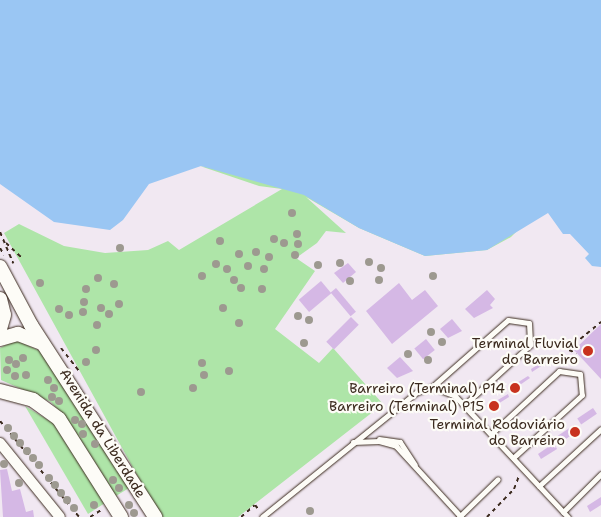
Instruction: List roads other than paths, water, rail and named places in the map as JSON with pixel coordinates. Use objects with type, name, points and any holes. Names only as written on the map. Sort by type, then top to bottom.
[{"type":"main road","name":"Avenida da Liberdade","points":[[0,267],[31,325],[54,347],[155,517]]},
{"type":"main road","points":[[0,300],[4,315],[0,329]]},
{"type":"main road","name":"Avenida da Liberdade","points":[[0,339],[28,335],[54,347]]},
{"type":"main road","name":"Avenida da Liberdade","points":[[3,393],[33,400],[59,419],[121,517]]},
{"type":"street","points":[[0,443],[60,517]]},
{"type":"lane","points":[[263,516],[417,392],[432,387],[508,320],[529,323],[530,345],[464,405]]},
{"type":"lane","points":[[491,434],[559,371],[580,374],[582,395],[513,458]]},
{"type":"lane","points":[[432,387],[454,396],[464,405],[568,517]]},
{"type":"lane","points":[[539,486],[601,429]]},
{"type":"lane","points":[[353,442],[369,441],[396,446],[460,517],[498,479]]},
{"type":"lane","points":[[563,512],[601,474]]},
{"type":"water","points":[[0,0],[601,0],[601,267],[592,266],[585,258],[589,254],[570,234],[563,234],[548,213],[487,250],[425,256],[359,228],[304,195],[201,166],[149,184],[123,220],[110,230],[54,222],[0,184]]},
{"type":"place","name":"Terminal Fluvial do Barreiro","points":[[588,351]]},
{"type":"place","name":"Barreiro (Terminal) P14","points":[[515,388]]},
{"type":"place","name":"Barreiro (Terminal) P15","points":[[494,406]]},
{"type":"place","name":"Terminal Rodoviário do Barreiro","points":[[575,432]]}]
